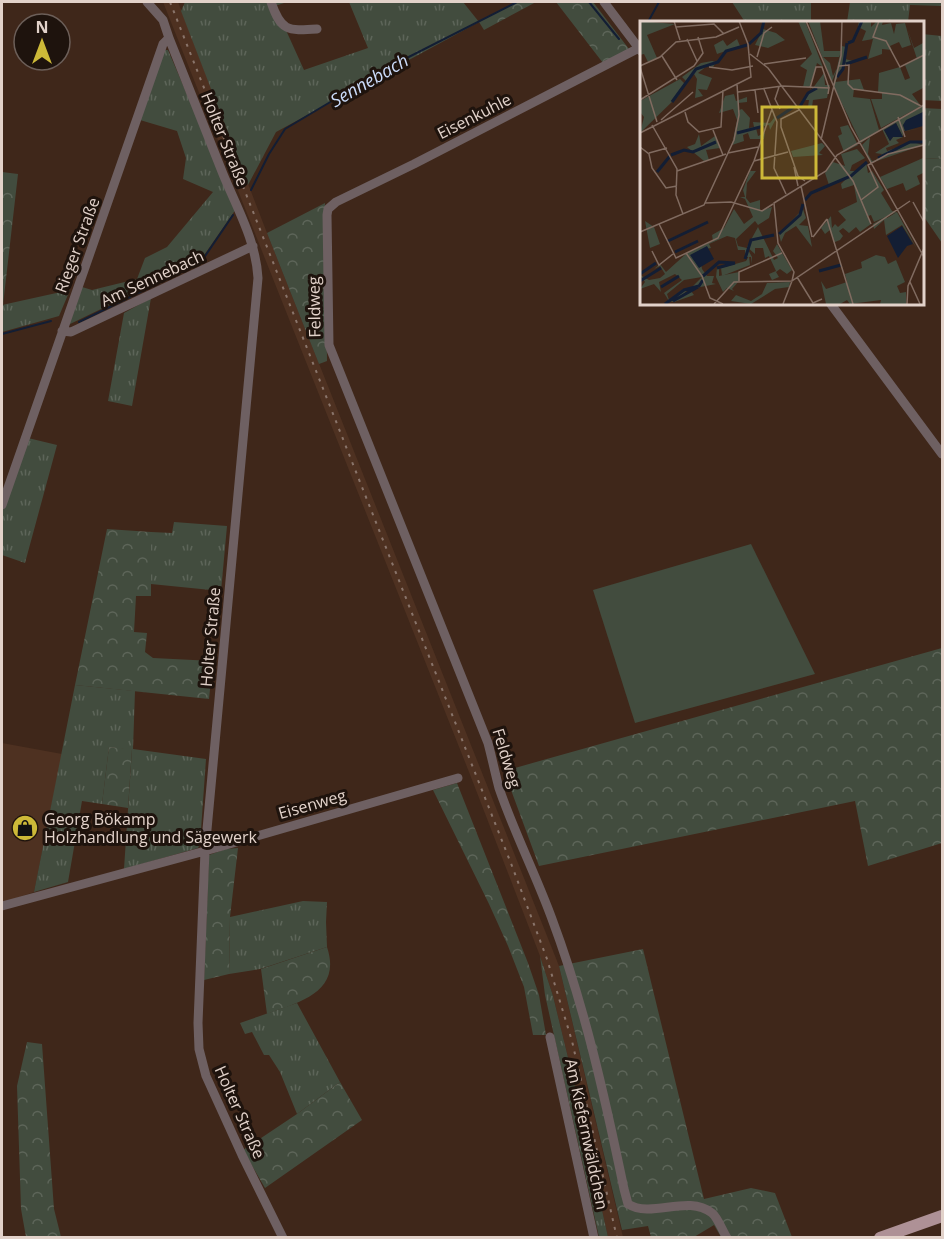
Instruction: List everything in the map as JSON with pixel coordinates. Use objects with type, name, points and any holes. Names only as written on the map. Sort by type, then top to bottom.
[{"type":"main road","points":[[880,1238],[942,1216]]},
{"type":"street","points":[[147,2],[163,20],[169,38]]},
{"type":"street","points":[[270,2],[276,18],[285,27],[297,31],[317,29]]},
{"type":"street","points":[[604,2],[640,50]]},
{"type":"street","name":"Holter Straße","points":[[169,38],[253,246],[257,262],[258,278],[205,850],[198,996],[200,1049],[206,1076],[283,1238]]},
{"type":"street","name":"Rieger Straße","points":[[2,505],[163,44],[169,38]]},
{"type":"street","name":"Eisenkuhle","points":[[327,215],[328,209],[336,202],[640,50]]},
{"type":"street","name":"Feldweg","points":[[327,215],[329,345],[488,743],[499,787],[553,920],[604,1094],[628,1204],[640,1209],[687,1205],[701,1207],[713,1214],[726,1238]]},
{"type":"street","name":"Am Sennebach","points":[[62,331],[71,332],[253,246]]},
{"type":"street","points":[[831,304],[942,454]]},
{"type":"street","name":"Eisenweg","points":[[2,906],[458,778]]},
{"type":"street","name":"Am Kiefernwäldchen","points":[[550,1037],[594,1238]]},
{"type":"shaded area","points":[[163,2],[178,2],[267,233],[559,966],[623,1237],[608,1237],[594,1174],[595,1168],[553,996],[540,956]]},
{"type":"shaded area","points":[[2,743],[62,754],[34,892],[2,903]]},
{"type":"green space","points":[[185,2],[287,2],[275,6],[304,70],[368,48],[349,2],[463,2],[479,22],[276,132],[248,185],[181,11]]},
{"type":"green space","points":[[516,2],[536,2],[484,30],[479,22]]},
{"type":"green space","points":[[556,2],[593,2],[629,49],[603,63]]},
{"type":"green space","points":[[732,2],[811,2],[811,21],[744,21]]},
{"type":"green space","points":[[850,2],[942,2],[942,6],[910,5],[908,21],[847,21]]},
{"type":"green space","points":[[923,34],[942,36],[942,101],[923,100]]},
{"type":"green space","points":[[165,50],[168,50],[236,209],[200,261],[68,325],[82,287],[92,290],[137,279],[145,258],[167,247],[213,192],[183,179],[186,158],[177,131],[140,120]]},
{"type":"green space","points":[[923,108],[942,109],[942,159],[923,158]]},
{"type":"green space","points":[[923,158],[942,159],[942,243],[923,215]]},
{"type":"green space","points":[[2,172],[18,174],[3,305],[2,305]]},
{"type":"green space","points":[[325,203],[327,361],[319,364],[267,233]]},
{"type":"green space","points":[[70,290],[59,316],[2,332],[2,305]]},
{"type":"green space","points":[[151,298],[132,406],[108,401],[124,313]]},
{"type":"green space","points":[[28,438],[57,445],[25,563],[2,555],[2,512]]},
{"type":"green space","points":[[174,522],[227,526],[221,591],[151,584],[151,532],[172,533]]},
{"type":"green space","points":[[107,529],[151,532],[151,596],[136,596],[134,632],[147,633],[145,652],[153,658],[213,661],[209,699],[75,685]]},
{"type":"green space","points":[[751,544],[815,674],[635,723],[593,590]]},
{"type":"green space","points":[[942,648],[942,843],[868,866],[855,801],[539,866],[504,771]]},
{"type":"green space","points":[[75,685],[135,691],[133,749],[206,759],[200,844],[198,848],[124,869],[132,750],[109,747],[102,804],[82,801],[68,882],[34,892]]},
{"type":"green space","points":[[109,747],[132,749],[128,808],[102,804]]},
{"type":"green space","points":[[457,783],[528,963],[539,995],[546,1035],[533,1035],[524,987],[508,946],[433,790]]},
{"type":"green space","points":[[238,848],[230,917],[229,974],[204,980],[209,855],[226,849]]},
{"type":"green space","points":[[303,901],[327,902],[327,947],[260,969],[229,974],[230,917]]},
{"type":"green space","points":[[327,947],[330,962],[329,975],[323,985],[304,999],[267,1014],[261,969]]},
{"type":"green space","points":[[643,949],[704,1199],[751,1188],[775,1193],[792,1237],[721,1237],[714,1225],[694,1237],[651,1237],[648,1226],[622,1230],[559,966]]},
{"type":"green space","points":[[540,956],[553,996],[595,1168],[594,1174],[608,1237],[599,1237],[545,995]]},
{"type":"green space","points":[[297,1003],[340,1082],[297,1114],[280,1072],[269,1055],[264,1055],[252,1032],[245,1034],[240,1023]]},
{"type":"green space","points":[[27,1042],[42,1044],[54,1209],[61,1237],[26,1237],[21,1209],[17,1086]]},
{"type":"green space","points":[[340,1082],[362,1120],[265,1188],[243,1150]]},
{"type":"waterway","name":"Sennebach","points":[[251,190],[269,154],[285,129],[389,67],[517,2]]},
{"type":"waterway","name":"Sennebach","points":[[589,2],[619,39]]},
{"type":"waterway","name":"Sennebach","points":[[649,21],[659,2]]},
{"type":"waterway","name":"Sennebach","points":[[79,322],[201,262],[233,215]]},
{"type":"waterway","name":"Sennebach","points":[[2,334],[51,321]]},
{"type":"railway","points":[[170,2],[547,959],[572,1041],[617,1238]]},
{"type":"place","name":"Georg Bökamp Holzhandlung und Sägewerk","points":[[25,828]]}]
